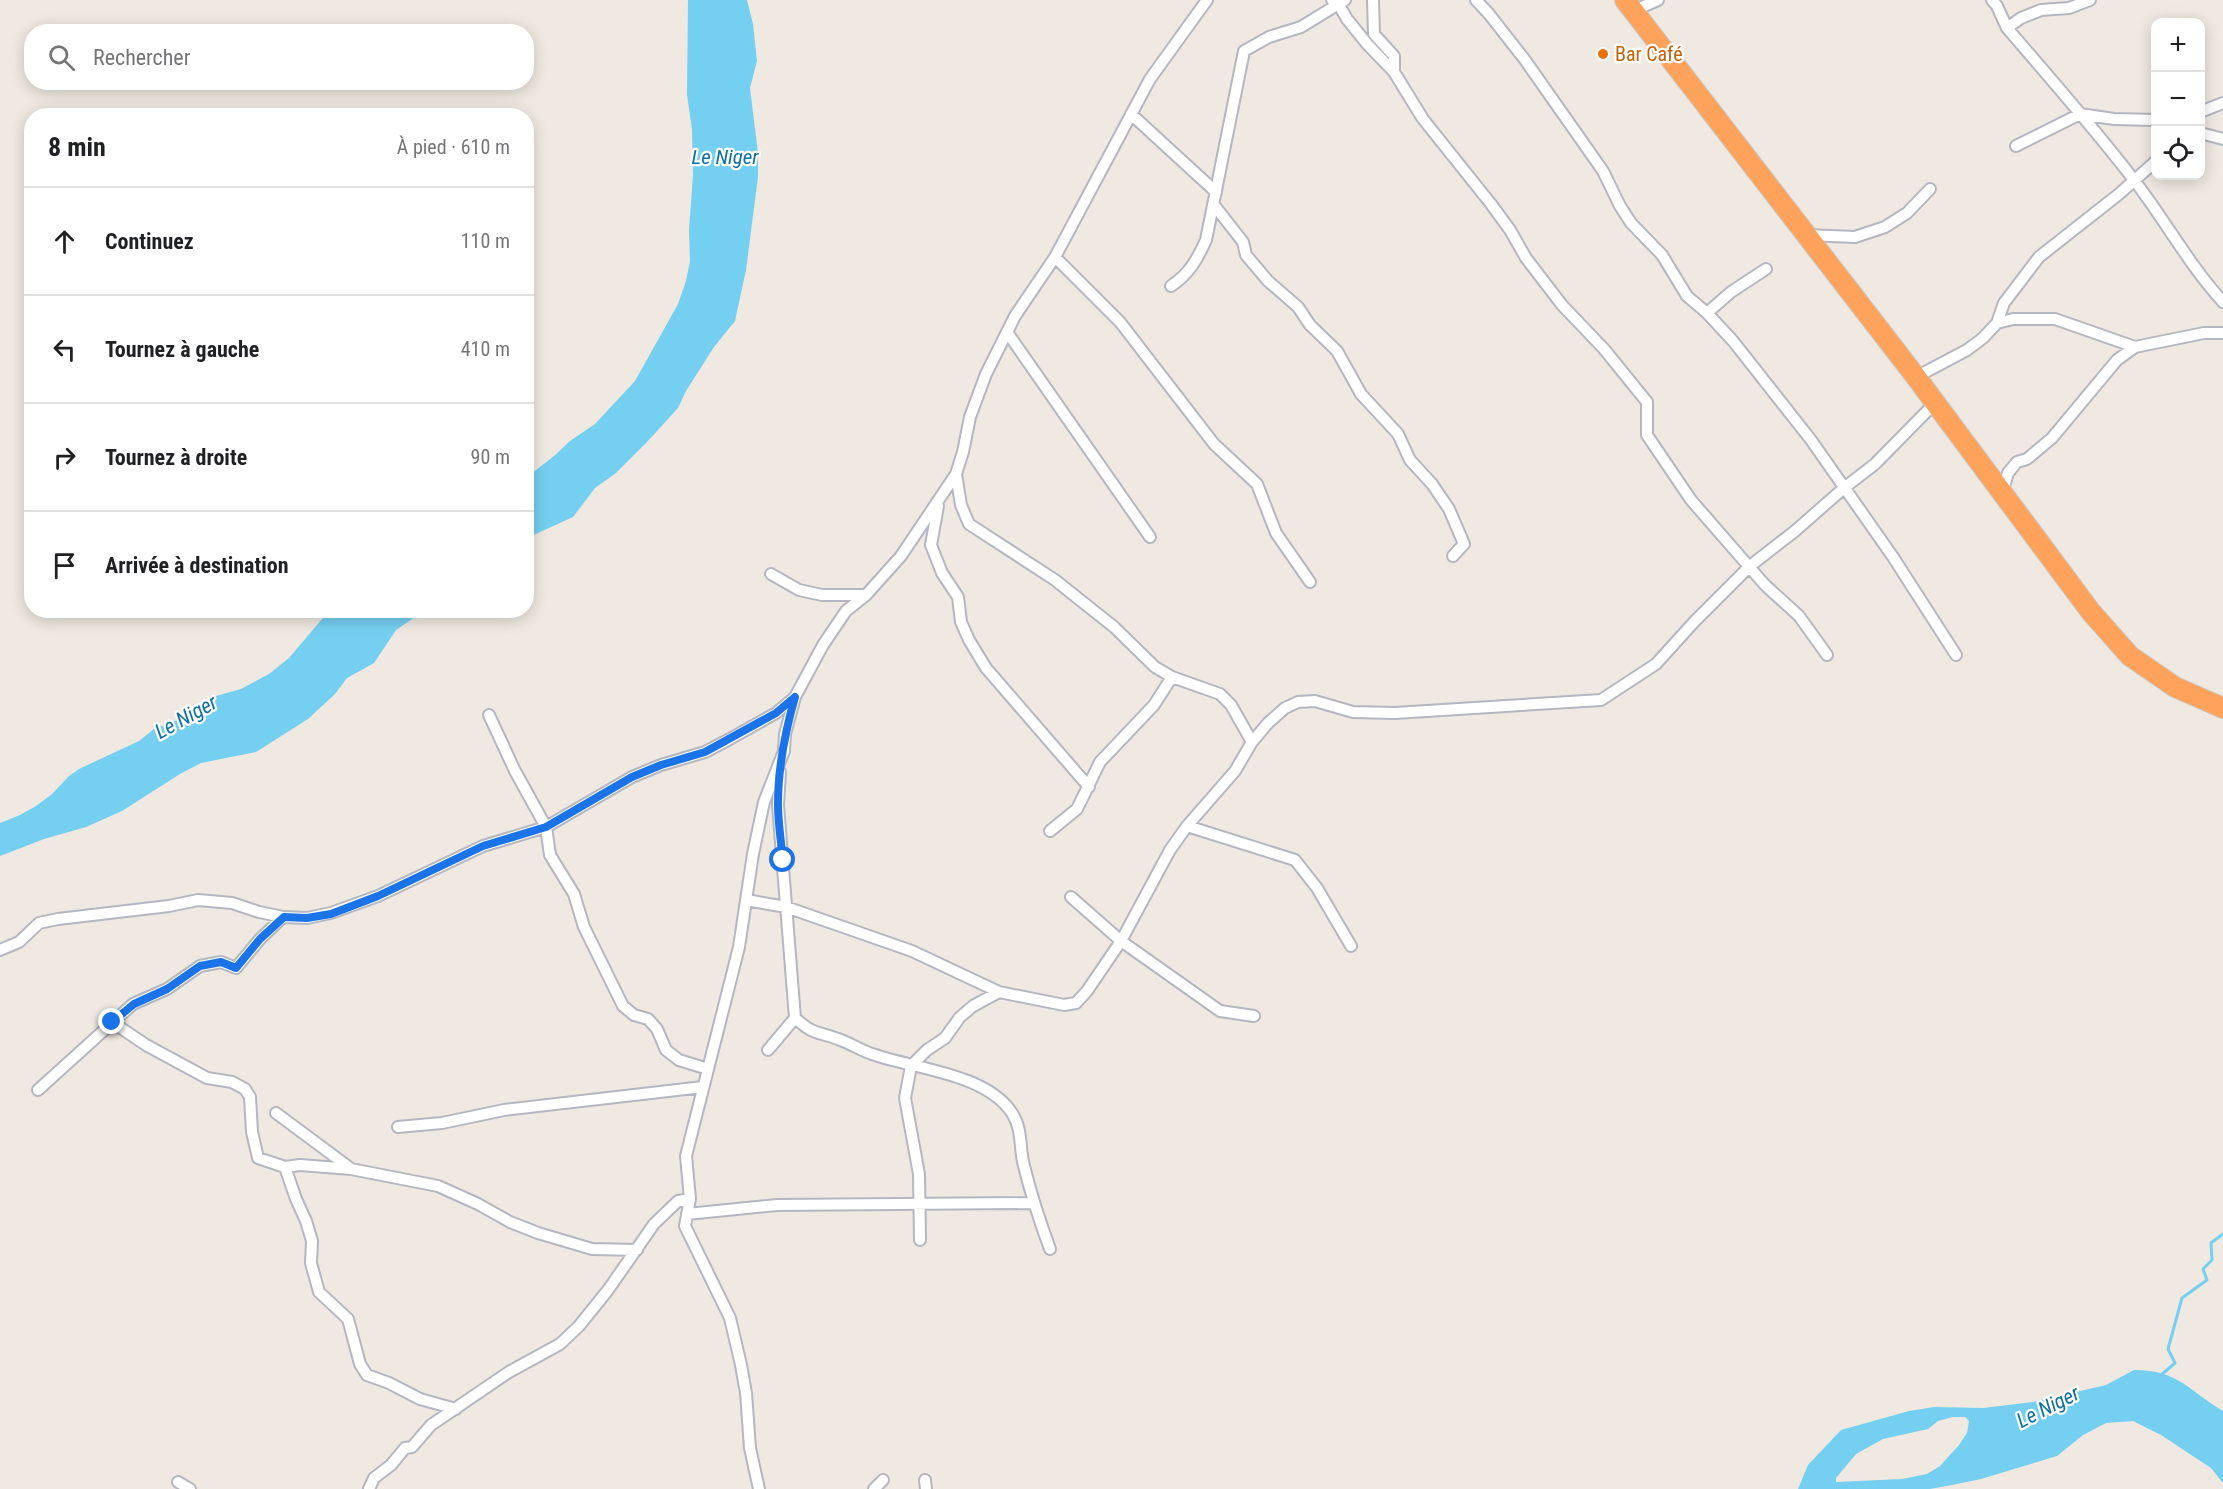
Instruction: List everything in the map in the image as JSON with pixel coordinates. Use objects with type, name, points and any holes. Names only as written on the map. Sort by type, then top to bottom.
[{"type":"highway","points":[[1629,5],[1916,377],[2091,612],[2130,656],[2175,687],[2223,708]]},
{"type":"street","points":[[1050,1249],[1023,1163],[1020,1134],[1013,1114],[1001,1101],[950,1073],[910,1066],[870,1054],[839,1039],[810,1032],[795,1018],[778,805],[780,765],[784,751],[784,735],[795,697],[823,645],[846,611],[866,595],[901,556],[956,474],[963,452],[969,417],[986,374],[1015,316],[1055,257],[1150,79],[1207,0]]},
{"type":"street","points":[[1373,0],[1374,33],[1394,56],[1394,72]]},
{"type":"street","points":[[1476,0],[1525,60],[1603,171],[1631,223],[1662,255],[1687,296],[1707,313],[1733,341],[1811,440],[1893,557],[1956,655]]},
{"type":"street","points":[[1629,5],[1658,0]]},
{"type":"street","points":[[1992,0],[2007,28],[2134,180],[2204,281],[2223,302]]},
{"type":"street","points":[[2007,28],[2021,18],[2041,10],[2069,8],[2090,0]]},
{"type":"street","points":[[1171,286],[1186,276],[1197,260],[1206,240],[1244,51],[1269,37],[1301,27],[1339,2],[1347,19],[1394,72],[1423,119],[1510,230],[1526,258],[1562,304],[1604,349],[1647,402],[1647,435],[1691,500],[1765,585],[1799,616],[1827,655]]},
{"type":"street","points":[[2205,112],[2223,103]]},
{"type":"street","points":[[1131,114],[1216,192]]},
{"type":"street","points":[[2016,146],[2080,114],[2151,121]]},
{"type":"street","points":[[2205,134],[2223,139]]},
{"type":"street","points":[[1916,377],[1967,350],[1983,338],[1997,323],[2004,303],[2039,257],[2151,166]]},
{"type":"street","points":[[1806,235],[1855,237],[1885,227],[1907,213],[1930,189]]},
{"type":"street","points":[[1214,205],[1243,242],[1246,255],[1268,281],[1298,307],[1310,325],[1337,351],[1361,394],[1398,434],[1410,460],[1432,484],[1449,508],[1464,544],[1453,556]]},
{"type":"street","points":[[1055,257],[1120,322],[1214,444],[1257,484],[1276,533],[1310,582]]},
{"type":"street","points":[[1707,313],[1731,292],[1766,268]]},
{"type":"street","points":[[1997,323],[2013,319],[2055,319],[2135,347]]},
{"type":"street","points":[[1007,332],[1150,537]]},
{"type":"street","points":[[2002,493],[2008,472],[2017,462],[2027,459],[2052,438],[2117,360],[2135,347],[2204,333],[2223,333]]},
{"type":"street","points":[[746,900],[786,908],[912,951],[999,992],[1064,1005],[1076,1003],[1087,992],[1120,941],[1170,850],[1187,826],[1235,771],[1252,742],[1285,708],[1298,702],[1315,701],[1353,712],[1395,713],[1601,700],[1656,664],[1750,566],[1875,464],[1935,403]]},
{"type":"street","points":[[956,474],[961,506],[969,524],[1055,580],[1114,627],[1155,667],[1220,694],[1230,705],[1252,742]]},
{"type":"street","points":[[939,500],[931,545],[942,573],[957,597],[961,622],[969,640],[986,668],[1089,787]]},
{"type":"street","points":[[771,574],[799,591],[822,595],[866,595]]},
{"type":"street","points":[[1050,831],[1077,809],[1100,762],[1155,705],[1172,676]]},
{"type":"street","points":[[0,950],[19,942],[39,923],[170,906],[198,900],[232,903],[284,917],[307,918],[331,914],[378,896],[483,846],[546,827],[632,777],[661,765],[705,752],[776,713],[795,697]]},
{"type":"street","points":[[489,715],[515,771],[546,827],[550,855],[574,894],[584,927],[623,1006],[634,1015],[648,1019],[657,1029],[666,1050],[679,1060],[708,1069]]},
{"type":"street","points":[[759,1489],[750,1448],[747,1402],[741,1365],[730,1318],[685,1226],[690,1199],[686,1156],[739,946],[764,802],[784,751]]},
{"type":"street","points":[[1187,826],[1295,860],[1317,888],[1351,946]]},
{"type":"street","points":[[1071,897],[1120,941],[1220,1011],[1254,1016]]},
{"type":"street","points":[[38,1090],[134,1004],[167,989],[200,966],[221,962],[236,968],[260,939],[284,917]]},
{"type":"street","points":[[920,1240],[919,1174],[906,1098],[910,1066],[927,1050],[945,1038],[960,1017],[973,1006],[999,992]]},
{"type":"street","points":[[768,1050],[795,1018]]},
{"type":"street","points":[[112,1022],[146,1045],[207,1078],[232,1082],[245,1089],[250,1097],[252,1132],[258,1158],[285,1167],[300,1165],[351,1169],[438,1186],[478,1203],[510,1222],[538,1233],[592,1249],[637,1250]]},
{"type":"street","points":[[398,1127],[442,1123],[504,1110],[703,1088]]},
{"type":"street","points":[[276,1113],[351,1169]]},
{"type":"street","points":[[285,1167],[312,1241],[311,1263],[319,1292],[348,1319],[360,1364],[367,1375],[420,1399],[456,1408]]},
{"type":"street","points":[[369,1489],[374,1478],[392,1466],[405,1448],[412,1447],[431,1425],[508,1372],[560,1344],[579,1326],[608,1290],[654,1224],[678,1202],[690,1199]]},
{"type":"street","points":[[687,1214],[777,1204],[1034,1203]]},
{"type":"street","points":[[874,1489],[883,1480]]},
{"type":"street","points":[[178,1482],[190,1489]]},
{"type":"water","name":"Le Niger","points":[[688,0],[747,0],[753,24],[757,61],[750,88],[758,153],[758,177],[746,270],[735,321],[714,347],[678,408],[646,443],[616,473],[595,488],[573,517],[534,535],[534,472],[570,441],[595,424],[635,381],[678,304],[690,261],[689,230],[693,175],[692,129],[687,95]]},
{"type":"water","name":"Le Niger","points":[[414,618],[396,630],[374,663],[347,678],[335,694],[308,719],[256,752],[201,763],[122,811],[86,827],[44,839],[0,856],[0,823],[36,806],[79,769],[139,741],[154,729],[185,717],[209,698],[241,689],[269,674],[289,658],[322,619]]},
{"type":"water","name":"Le Niger","points":[[2134,1370],[2149,1371],[2183,1383],[2223,1411],[2223,1483],[2211,1468],[2161,1435],[2133,1421],[2106,1423],[2083,1435],[2057,1456],[1981,1479],[1952,1485],[1930,1489],[1798,1489],[1808,1465],[1841,1430],[1909,1411],[1934,1407],[1983,1408],[2033,1402],[2106,1385]],"holes":[[[1965,1417],[1969,1421],[1967,1433],[1940,1466],[1927,1474],[1902,1479],[1836,1482],[1836,1478],[1856,1454],[1883,1439],[1928,1429],[1938,1421]]]},
{"type":"waterway","points":[[2160,1376],[2175,1363],[2168,1349],[2182,1298],[2207,1280],[2203,1269],[2212,1260],[2211,1243],[2223,1234]]},
{"type":"place","name":"Bar Café","points":[[1603,54]]},
{"type":"route","points":[[112,1022],[134,1004],[167,989],[200,966],[221,962],[236,968],[260,939],[284,917],[307,918],[331,914],[378,896],[483,846],[546,827],[632,777],[661,765],[705,752],[728,740],[776,713],[795,697],[784,735],[784,751],[780,765],[778,805],[783,860]]}]
